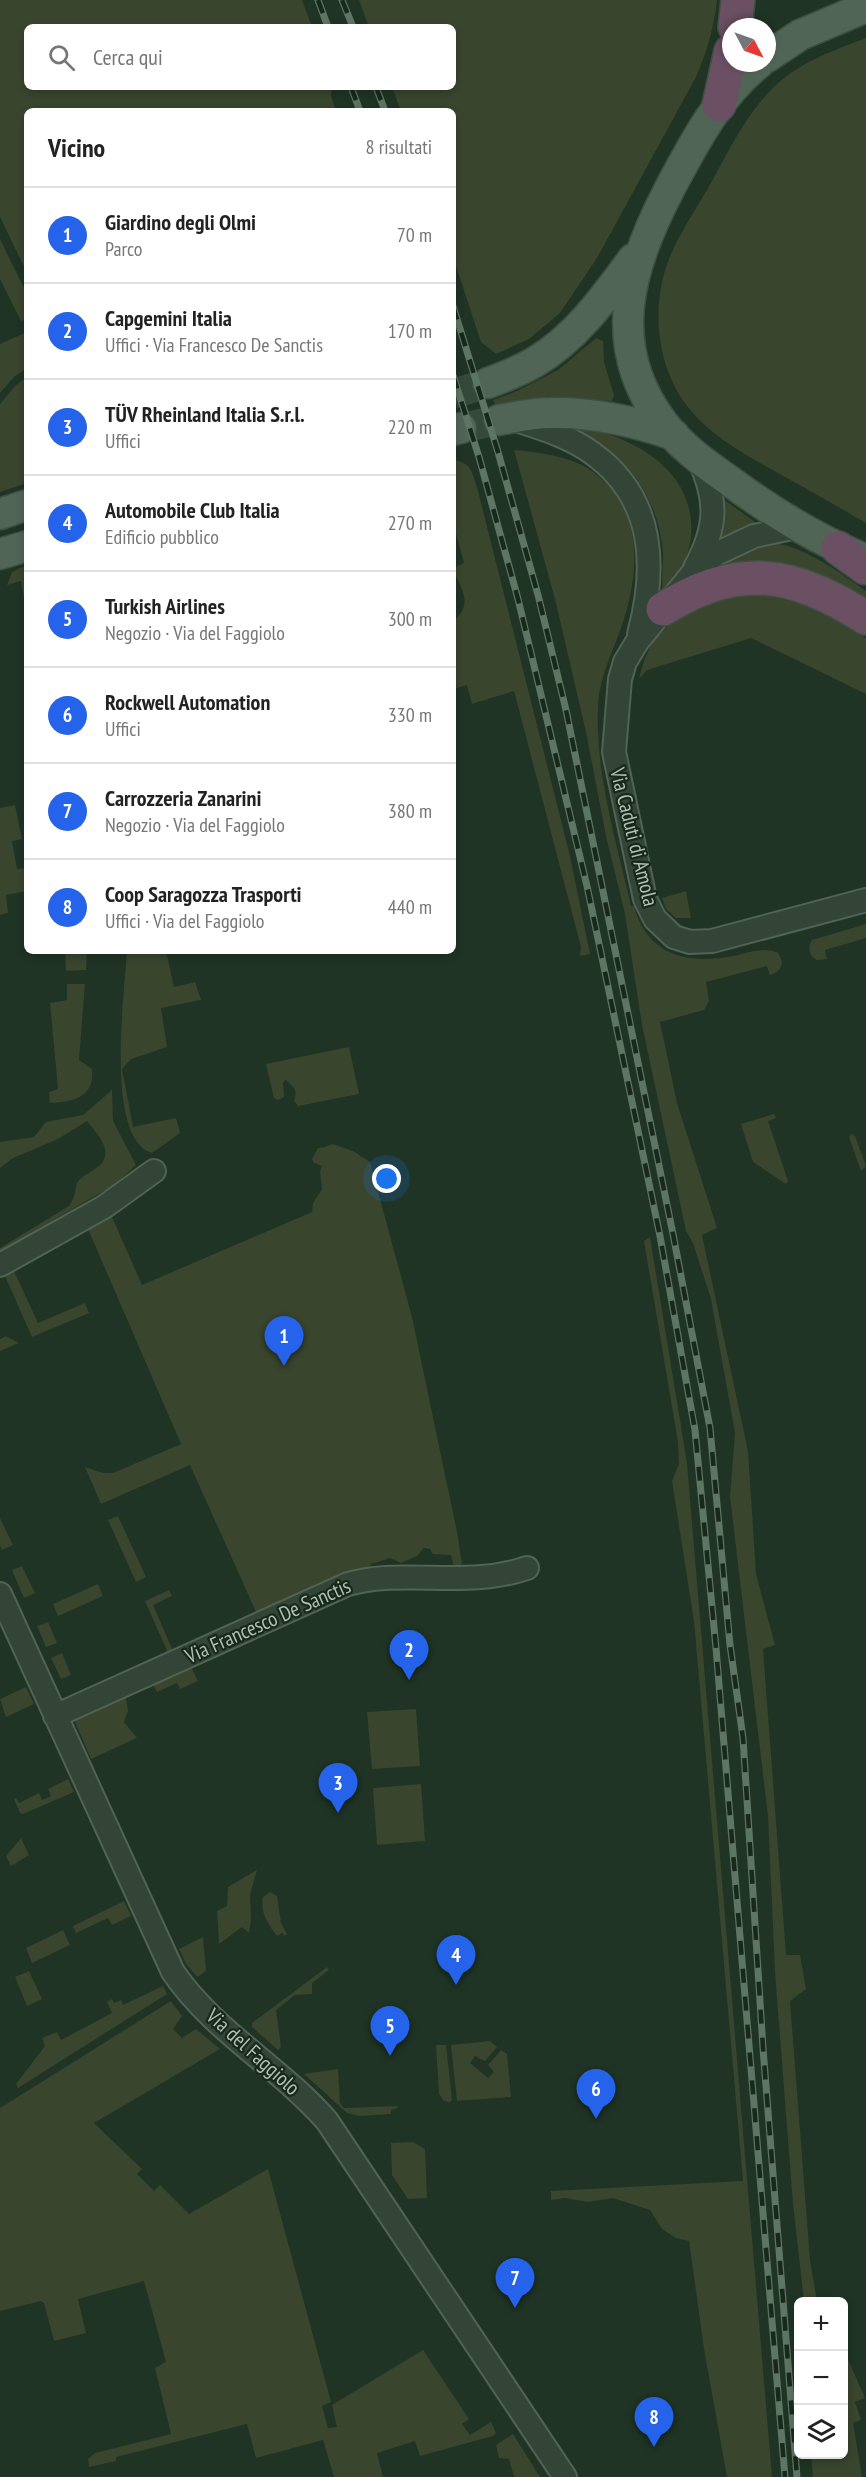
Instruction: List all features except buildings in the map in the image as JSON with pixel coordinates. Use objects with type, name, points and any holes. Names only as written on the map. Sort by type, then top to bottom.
[{"type":"highway","points":[[736,18],[738,0]]},
{"type":"highway","points":[[719,105],[726,72]]},
{"type":"highway","points":[[852,554],[866,568]]},
{"type":"highway","points":[[663,609],[694,590],[736,578],[758,577],[804,586],[866,618]]},
{"type":"main road","points":[[776,51],[800,35],[859,10]]},
{"type":"main road","points":[[750,72],[719,105],[692,148],[654,218],[632,276],[627,321],[631,349],[645,394],[663,423],[699,459],[797,527],[852,554]]},
{"type":"main road","points":[[488,383],[534,363],[565,340],[604,298],[642,247]]},
{"type":"main road","points":[[505,419],[549,413],[593,415],[632,422],[674,435]]},
{"type":"main road","points":[[0,514],[24,506]]},
{"type":"main road","points":[[0,554],[24,547]]},
{"type":"street","name":"Via Caduti di Amola","points":[[505,419],[572,441],[592,453],[609,467],[634,499],[642,517],[650,551],[645,608],[637,642]]},
{"type":"street","name":"Via Caduti di Amola","points":[[692,574],[711,532],[714,513],[711,488],[699,459]]},
{"type":"street","name":"Via Caduti di Amola","points":[[797,527],[743,540],[716,554],[692,574],[663,609],[637,642],[625,662],[620,679],[614,752],[645,899],[660,925],[667,932],[690,942],[712,941],[866,900]]},
{"type":"street","points":[[0,1264],[104,1207],[154,1171]]},
{"type":"street","name":"Via Francesco De Sanctis","points":[[55,1716],[348,1584],[370,1579],[472,1579],[527,1568]]},
{"type":"street","name":"Via del Faggiolo","points":[[0,1594],[173,1972],[188,1993],[222,2027],[313,2106],[327,2121],[565,2477]]},
{"type":"green space","points":[[0,0],[302,0],[311,24],[24,24],[24,90],[332,90],[335,108],[24,108],[24,267],[0,217]]},
{"type":"green space","points":[[359,0],[717,0],[710,39],[696,77],[597,258],[560,313],[529,339],[496,354],[481,342],[456,266],[456,108],[400,108],[393,90],[456,90],[456,24],[368,24]]},
{"type":"green space","points":[[866,38],[866,523],[740,451],[701,421],[680,396],[673,382],[662,352],[658,321],[664,274],[673,250],[754,110],[771,90],[792,72]]},
{"type":"green space","points":[[0,239],[24,288],[24,320],[21,321],[0,279]]},
{"type":"green space","points":[[24,333],[24,370],[15,376],[0,393],[0,344]]},
{"type":"green space","points":[[596,338],[603,341],[604,362],[614,395],[612,401],[554,397],[495,404],[493,400],[517,391],[558,370]]},
{"type":"green space","points":[[24,379],[24,484],[0,492],[0,404]]},
{"type":"green space","points":[[564,423],[610,435],[633,444],[670,472],[682,490],[690,512],[690,544],[679,572],[664,589],[662,588],[663,555],[659,526],[641,486],[633,474],[612,453]]},
{"type":"green space","points":[[514,450],[564,458],[592,471],[609,486],[620,501],[632,533],[634,567],[629,602],[608,661],[598,705],[603,781],[631,906],[634,906],[648,936],[671,953],[700,959],[767,950],[778,953],[782,964],[780,969],[770,975],[767,966],[706,982],[709,1001],[704,1010],[660,1022],[677,1103],[717,1228],[702,1235],[748,1451],[756,1574],[775,1645],[763,1649],[786,1955],[800,1955],[806,1989],[790,2001],[810,2260],[816,2297],[804,2297],[793,2204],[775,1972],[768,1816],[730,1497],[735,1433],[711,1299],[693,1243],[686,1231],[642,1025],[625,914],[555,599]]},
{"type":"green space","points":[[456,461],[468,466],[477,487],[570,856],[590,954],[580,956],[581,947],[514,691],[472,704],[467,685],[456,688],[456,618],[463,610],[464,598],[456,577],[456,567],[464,563],[456,534]]},
{"type":"green space","points":[[726,501],[758,524],[717,546],[723,502]]},
{"type":"green space","points":[[769,542],[782,544],[808,554],[832,568],[866,591],[866,605],[710,569],[723,560]]},
{"type":"green space","points":[[24,566],[24,599],[21,581],[7,585],[12,572]]},
{"type":"green space","points":[[748,593],[810,607],[838,620],[866,638],[866,694],[751,638],[647,670],[639,679],[650,647],[670,624],[711,599]]},
{"type":"green space","points":[[15,805],[22,839],[12,841],[17,869],[24,868],[24,892],[6,895],[8,913],[0,915],[0,808]]},
{"type":"green space","points":[[686,891],[691,918],[676,918],[666,909],[662,898]]},
{"type":"green space","points":[[866,924],[866,938],[825,950],[827,959],[817,960],[811,954],[809,948],[812,940]]},
{"type":"green space","points":[[65,954],[87,954],[86,970],[66,971]]},
{"type":"green space","points":[[127,954],[167,954],[174,987],[195,982],[201,1000],[161,1008],[167,1047],[131,1059],[122,1069],[133,1127],[176,1118],[180,1133],[152,1153],[137,1142],[128,1121],[122,1093],[121,1028]]},
{"type":"green space","points":[[67,984],[85,984],[79,1060],[92,1069],[92,1078],[90,1086],[81,1096],[50,1103],[49,1092],[58,1089],[50,1003],[67,1000]]},
{"type":"green space","points":[[349,1047],[359,1094],[298,1106],[294,1101],[296,1094],[294,1089],[286,1080],[283,1082],[284,1097],[278,1100],[274,1098],[266,1064]]},
{"type":"green space","points":[[112,1090],[113,1121],[136,1165],[114,1185],[0,1251],[0,1248],[69,1206],[79,1180],[99,1166],[105,1149],[87,1121],[58,1139],[13,1158],[0,1168],[0,1142],[34,1137],[46,1122],[83,1115]]},
{"type":"green space","points":[[774,1114],[776,1118],[768,1121],[788,1181],[786,1184],[753,1162],[741,1124]]},
{"type":"green space","points":[[851,1134],[855,1136],[866,1166],[861,1171],[849,1137]]},
{"type":"green space","points":[[332,1144],[353,1151],[370,1162],[412,1317],[462,1564],[454,1567],[451,1555],[433,1554],[430,1549],[424,1548],[417,1556],[401,1563],[390,1558],[371,1564],[369,1569],[257,1614],[190,1465],[101,1504],[85,1467],[103,1473],[113,1473],[181,1444],[88,1229],[112,1217],[142,1285],[312,1212],[313,1203],[322,1189],[320,1172],[322,1166],[314,1163],[312,1159],[318,1148]]},
{"type":"green space","points":[[650,1237],[687,1463],[772,2477],[727,2477],[704,2349],[689,2241],[676,2238],[662,2229],[650,2210],[613,2198],[588,2202],[565,2198],[551,2200],[551,2191],[743,2181],[694,1621],[672,1481],[679,1464],[678,1442],[644,1241]]},
{"type":"green space","points":[[14,1271],[38,1323],[85,1303],[89,1313],[32,1337],[5,1276]]},
{"type":"green space","points":[[6,1336],[19,1343],[0,1351],[0,1339]]},
{"type":"green space","points":[[118,1516],[146,1577],[136,1582],[108,1520]]},
{"type":"green space","points":[[0,1518],[13,1545],[2,1550],[0,1545]]},
{"type":"green space","points":[[22,1566],[35,1593],[24,1598],[12,1570]]},
{"type":"green space","points":[[98,1584],[103,1596],[58,1616],[53,1604]]},
{"type":"green space","points":[[169,1590],[172,1596],[153,1605],[173,1651],[168,1653],[145,1601]]},
{"type":"green space","points":[[48,1622],[57,1643],[46,1647],[37,1626]]},
{"type":"green space","points":[[62,1653],[71,1675],[61,1679],[51,1658]]},
{"type":"green space","points":[[191,1667],[198,1681],[180,1689],[177,1683],[157,1692],[153,1685]]},
{"type":"green space","points":[[26,1687],[34,1704],[6,1717],[0,1699]]},
{"type":"green space","points":[[126,1697],[128,1711],[124,1722],[137,1738],[91,1759],[75,1722],[79,1718]]},
{"type":"green space","points":[[416,1709],[420,1766],[372,1769],[367,1712]]},
{"type":"green space","points":[[68,1779],[74,1792],[23,1814],[20,1813],[14,1799],[16,1798],[19,1803],[39,1793],[42,1800],[51,1796],[48,1789]]},
{"type":"green space","points":[[421,1784],[425,1841],[377,1845],[373,1788]]},
{"type":"green space","points":[[21,1838],[29,1855],[11,1866],[6,1856]]},
{"type":"green space","points":[[257,1870],[250,1895],[249,1933],[242,1927],[219,1944],[217,1911],[227,1906],[228,1887]]},
{"type":"green space","points":[[270,1892],[277,1896],[281,1923],[287,1934],[285,1936],[282,1933],[277,1936],[264,1913],[263,1897]]},
{"type":"green space","points":[[124,1901],[131,1916],[112,1925],[108,1918],[76,1933],[73,1926]]},
{"type":"green space","points":[[63,1930],[70,1945],[32,1963],[26,1948]]},
{"type":"green space","points":[[203,1937],[206,1971],[197,1977],[186,1964],[179,1949]]},
{"type":"green space","points":[[327,1967],[329,1970],[312,1983],[312,1994],[295,1995],[276,2010],[281,2047],[278,2050],[252,2027],[252,2023]]},
{"type":"green space","points":[[29,1971],[42,1999],[27,2006],[15,1977]]},
{"type":"green space","points":[[163,1986],[167,1994],[18,2088],[16,2084],[45,2046],[42,2038],[57,2032],[61,2040],[112,2013],[107,2002],[112,1999],[114,2003],[121,2000],[123,2005]]},
{"type":"green space","points":[[171,2001],[182,2016],[173,2029],[182,2038],[196,2029],[220,2049],[94,2123],[142,2169],[137,2174],[154,2191],[160,2185],[189,2214],[268,2169],[331,2402],[322,2406],[328,2428],[337,2427],[332,2405],[423,2350],[469,2419],[462,2424],[470,2435],[491,2422],[496,2433],[493,2436],[420,2456],[415,2441],[377,2453],[383,2477],[334,2477],[323,2440],[256,2458],[247,2424],[116,2457],[116,2461],[89,2467],[88,2459],[95,2453],[171,2434],[155,2368],[166,2362],[144,2281],[78,2299],[86,2333],[54,2341],[44,2303],[41,2301],[0,2311],[0,2108]]},
{"type":"green space","points":[[490,2041],[497,2047],[485,2061],[475,2056],[470,2063],[488,2078],[494,2072],[488,2065],[501,2050],[507,2054],[511,2097],[457,2101],[451,2045]]},
{"type":"green space","points":[[436,2045],[446,2045],[452,2100],[450,2102],[444,2101],[439,2094]]},
{"type":"green space","points":[[338,2069],[340,2103],[344,2108],[397,2106],[398,2108],[391,2110],[391,2114],[360,2116],[347,2113],[304,2074]]},
{"type":"green space","points":[[413,2142],[425,2149],[427,2198],[408,2199],[392,2175],[391,2143]]},
{"type":"green space","points":[[848,2359],[865,2398],[855,2402],[861,2420],[853,2423],[862,2477],[813,2477],[811,2459],[848,2459]]},
{"type":"green space","points":[[513,2434],[540,2477],[514,2477],[509,2459],[499,2458],[496,2445]]},
{"type":"tunnel","points":[[456,393],[488,383]]},
{"type":"tunnel","points":[[461,428],[499,420]]},
{"type":"railway","points":[[318,0],[327,24]]},
{"type":"railway","points":[[342,0],[352,24]]},
{"type":"railway","points":[[352,90],[359,108]]},
{"type":"railway","points":[[377,90],[384,108]]},
{"type":"railway","points":[[456,316],[498,452],[538,595],[566,710],[673,1234],[710,1428],[730,1645],[743,1738],[763,2048],[797,2477]]},
{"type":"railway","points":[[456,384],[479,457],[518,599],[587,886],[660,1236],[695,1430],[716,1648],[785,2477]]},
{"type":"place","name":"Giardino degli Olmi","points":[[284,1366]]},
{"type":"place","name":"Capgemini Italia","points":[[409,1680]]},
{"type":"place","name":"TÜV Rheinland Italia S.r.l.","points":[[338,1813]]},
{"type":"place","name":"Automobile Club Italia","points":[[456,1985]]},
{"type":"place","name":"Turkish Airlines","points":[[390,2056]]},
{"type":"place","name":"Rockwell Automation","points":[[596,2119]]},
{"type":"place","name":"Carrozzeria Zanarini","points":[[515,2308]]},
{"type":"place","name":"Coop Saragozza Trasporti","points":[[654,2447]]}]
